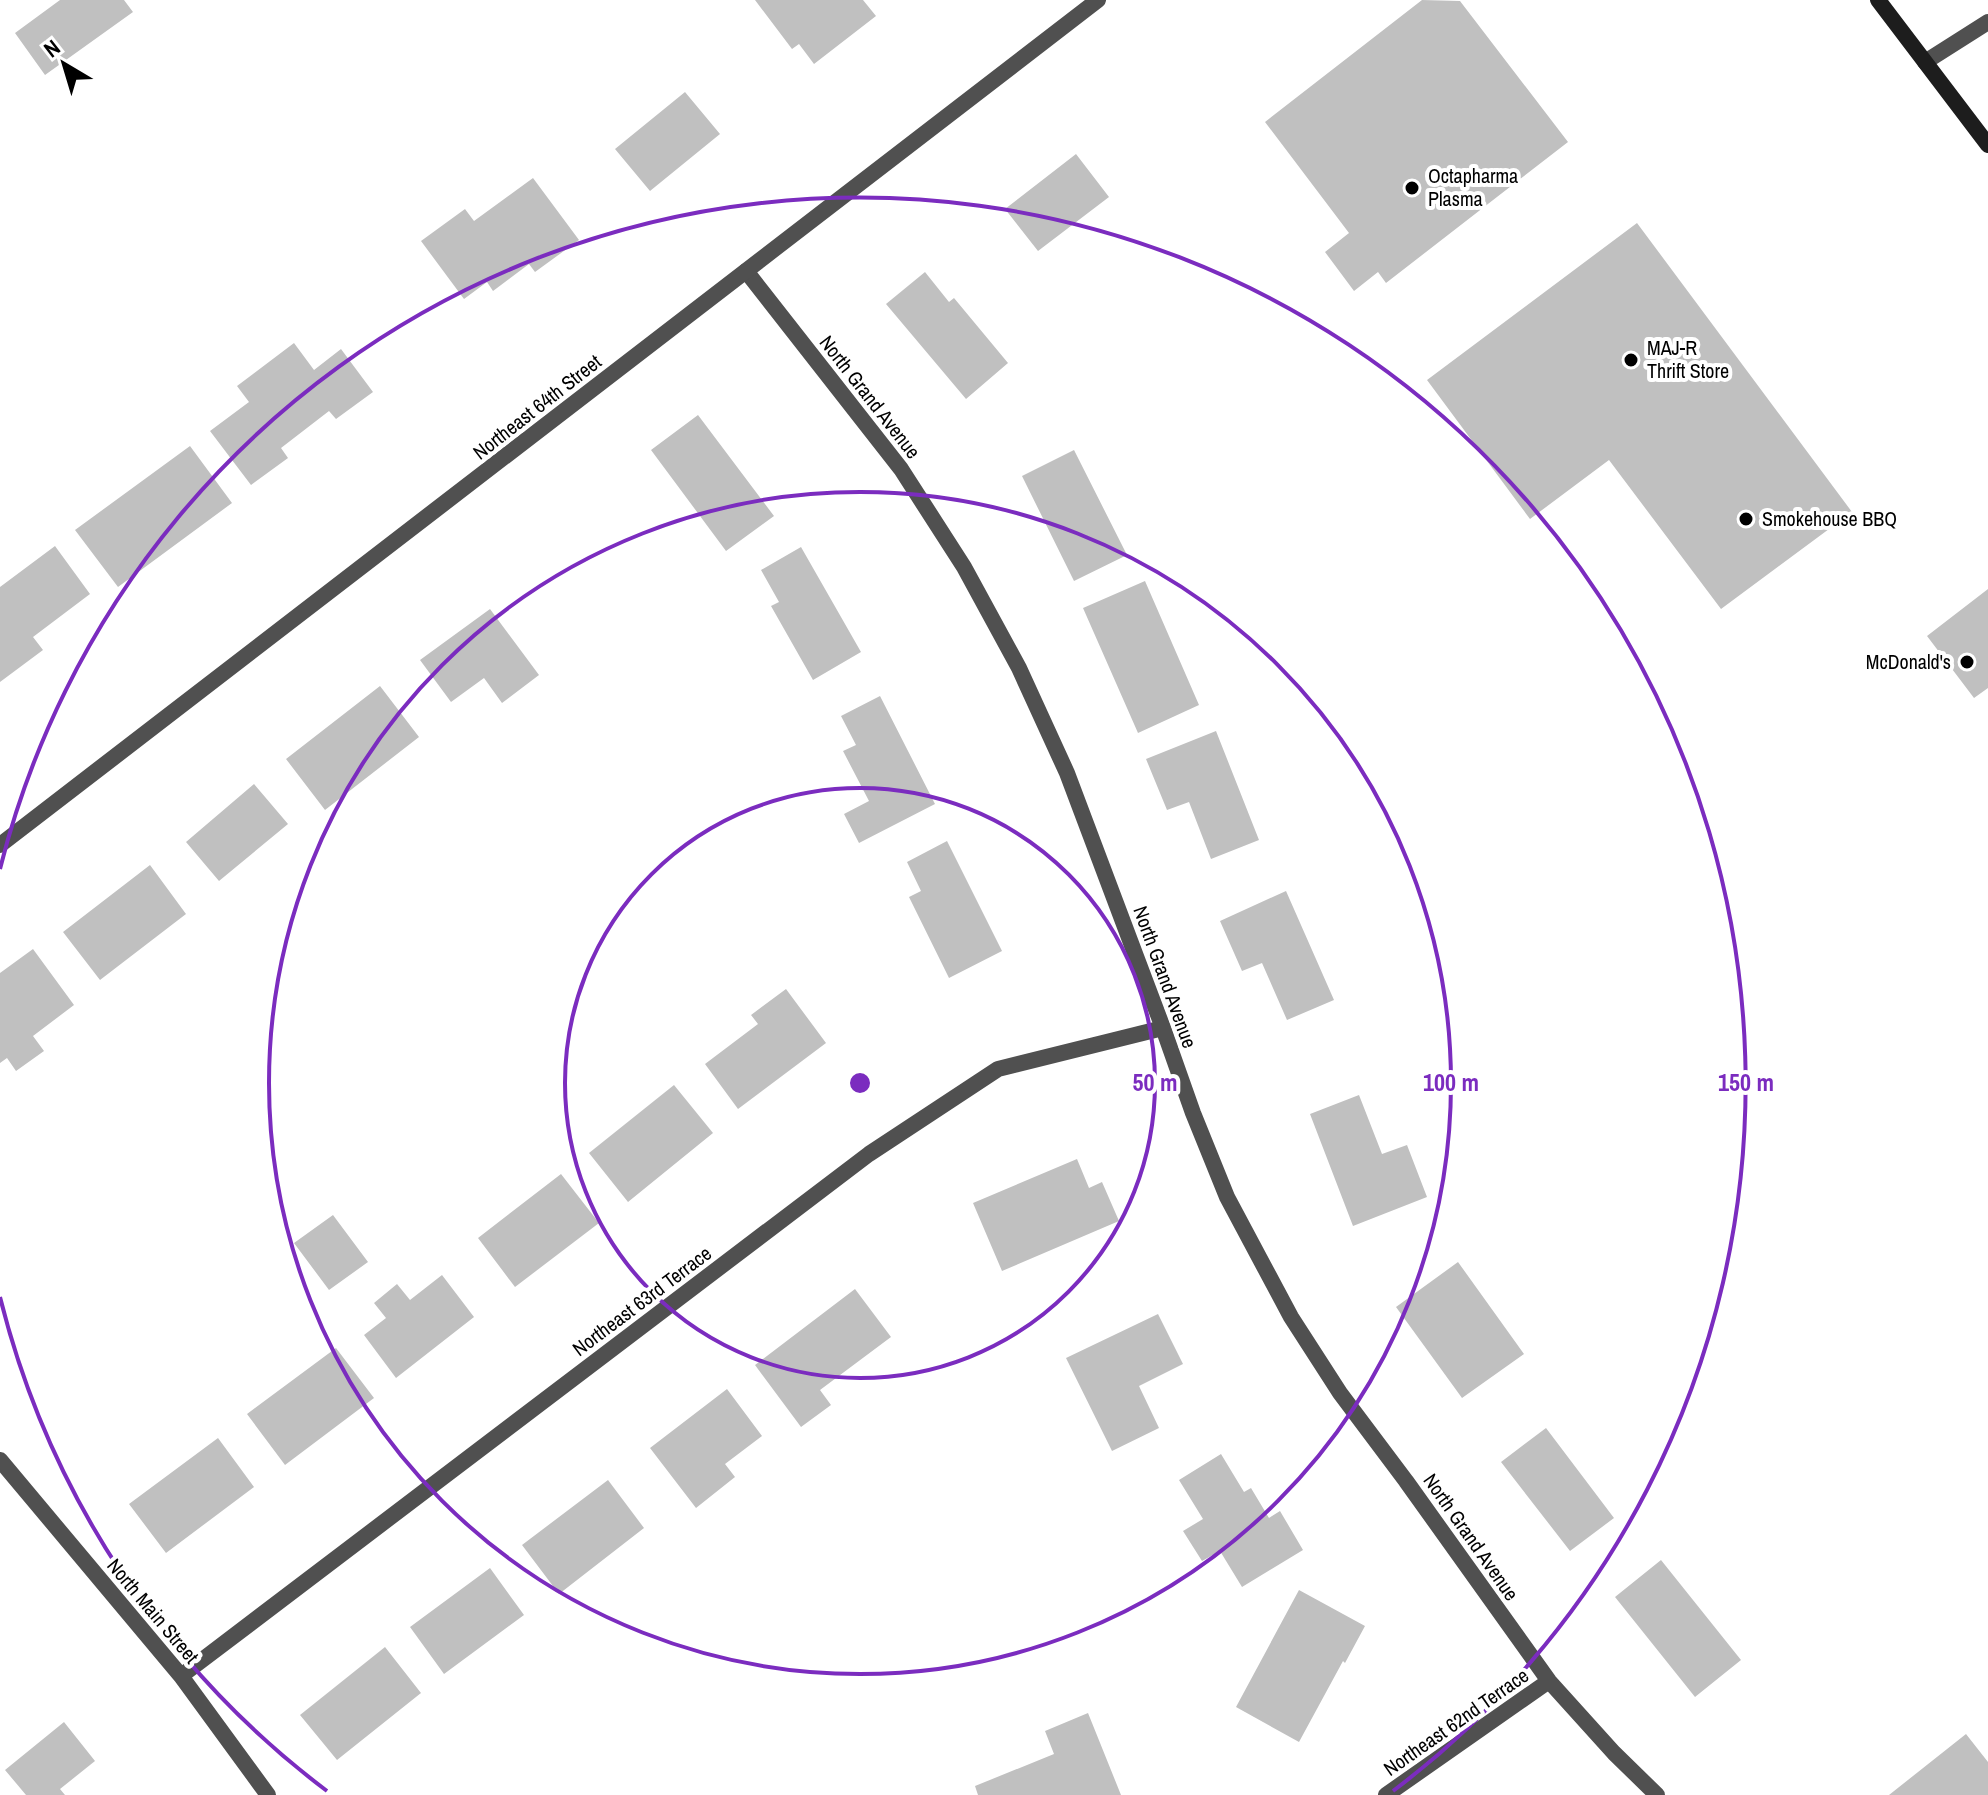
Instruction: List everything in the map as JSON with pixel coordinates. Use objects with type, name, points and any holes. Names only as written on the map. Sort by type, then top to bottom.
[{"type":"main road","points":[[1878,0],[1988,145]]},
{"type":"street","name":"Northeast 64th Street","points":[[0,845],[1098,0]]},
{"type":"street","points":[[1925,62],[1988,22]]},
{"type":"street","name":"North Grand Avenue","points":[[746,271],[901,469],[964,567],[1019,668],[1067,773],[1227,1197],[1291,1317],[1340,1393],[1549,1681],[1657,1795]]},
{"type":"street","name":"Northeast 63rd Terrace","points":[[181,1676],[869,1154],[998,1069],[1163,1028]]},
{"type":"street","name":"North Main Street","points":[[0,1460],[181,1676],[268,1795]]},
{"type":"street","name":"Northeast 62nd Terrace","points":[[1386,1795],[1549,1681]]},
{"type":"building","points":[[60,0],[124,0],[133,12],[45,75],[15,33]]},
{"type":"building","points":[[755,0],[863,0],[876,16],[814,64],[799,44],[792,49]]},
{"type":"building","name":"Octapharma Plasma","points":[[1422,0],[1460,1],[1568,142],[1386,283],[1378,272],[1354,291],[1325,252],[1349,233],[1265,122]]},
{"type":"building","points":[[685,92],[720,134],[650,191],[615,149]]},
{"type":"building","points":[[1076,154],[1109,197],[1038,251],[1005,209]]},
{"type":"building","points":[[533,178],[579,240],[535,272],[529,264],[493,291],[487,282],[464,299],[421,241],[465,209],[474,221]]},
{"type":"building","points":[[1637,223],[1852,512],[1721,609],[1609,460],[1530,519],[1427,380]]},
{"type":"building","points":[[925,272],[949,302],[954,298],[1008,363],[966,399],[886,304]]},
{"type":"building","points":[[294,343],[314,370],[341,349],[373,392],[336,419],[329,411],[281,448],[288,458],[251,485],[210,431],[249,402],[237,386]]},
{"type":"building","points":[[698,415],[774,516],[726,551],[651,450]]},
{"type":"building","points":[[190,446],[232,503],[118,587],[75,530]]},
{"type":"building","points":[[1074,450],[1127,555],[1074,581],[1022,476]]},
{"type":"building","points":[[55,546],[90,594],[33,637],[43,650],[0,682],[0,587]]},
{"type":"building","points":[[801,547],[861,652],[813,680],[771,606],[779,602],[761,570]]},
{"type":"building","points":[[1145,581],[1199,705],[1138,733],[1083,608]]},
{"type":"building","name":"McDonald's","points":[[1988,589],[1988,688],[1974,698],[1927,636]]},
{"type":"building","points":[[490,609],[539,675],[502,703],[484,678],[451,702],[420,660]]},
{"type":"building","points":[[380,686],[419,737],[325,810],[286,759]]},
{"type":"building","points":[[880,696],[935,804],[859,843],[844,814],[869,801],[843,751],[856,745],[841,716]]},
{"type":"building","points":[[1216,731],[1259,840],[1211,859],[1189,802],[1167,810],[1146,759]]},
{"type":"building","points":[[254,784],[288,824],[219,881],[186,842]]},
{"type":"building","points":[[947,841],[1002,951],[949,978],[909,897],[921,891],[907,862]]},
{"type":"building","points":[[150,865],[186,914],[100,980],[63,932]]},
{"type":"building","points":[[1286,891],[1334,1000],[1287,1020],[1262,963],[1242,971],[1220,921]]},
{"type":"building","points":[[33,949],[74,1005],[33,1036],[44,1051],[16,1071],[7,1058],[0,1063],[0,973]]},
{"type":"building","points":[[786,989],[826,1043],[738,1109],[705,1064],[758,1024],[751,1015]]},
{"type":"building","points":[[674,1085],[713,1133],[628,1202],[589,1153]]},
{"type":"building","points":[[1359,1095],[1382,1154],[1407,1145],[1427,1197],[1353,1226],[1310,1114]]},
{"type":"building","points":[[1077,1159],[1089,1188],[1102,1182],[1119,1221],[1002,1271],[973,1203]]},
{"type":"building","points":[[561,1174],[599,1223],[515,1287],[478,1238]]},
{"type":"building","points":[[333,1215],[368,1262],[329,1290],[294,1243]]},
{"type":"building","points":[[1458,1262],[1524,1354],[1462,1398],[1396,1307]]},
{"type":"building","points":[[442,1275],[474,1317],[396,1378],[364,1335],[386,1318],[374,1303],[397,1284],[410,1300]]},
{"type":"building","points":[[855,1289],[891,1337],[820,1390],[831,1405],[801,1427],[755,1365]]},
{"type":"building","points":[[1158,1314],[1183,1364],[1139,1386],[1159,1428],[1112,1451],[1066,1358]]},
{"type":"building","points":[[336,1348],[374,1398],[285,1465],[247,1414]]},
{"type":"building","points":[[727,1389],[762,1436],[725,1464],[735,1477],[696,1508],[650,1448]]},
{"type":"building","points":[[1546,1428],[1614,1518],[1570,1551],[1501,1462]]},
{"type":"building","points":[[218,1438],[254,1487],[166,1553],[129,1504]]},
{"type":"building","points":[[1221,1454],[1244,1492],[1251,1488],[1269,1518],[1280,1511],[1303,1550],[1242,1587],[1220,1551],[1202,1561],[1183,1531],[1203,1519],[1179,1480]]},
{"type":"building","points":[[608,1480],[644,1528],[559,1594],[522,1545]]},
{"type":"building","points":[[1661,1560],[1741,1660],[1695,1697],[1615,1597]]},
{"type":"building","points":[[490,1568],[524,1615],[444,1674],[410,1627]]},
{"type":"building","points":[[1299,1590],[1365,1626],[1299,1742],[1236,1707]]},
{"type":"building","points":[[385,1647],[421,1693],[337,1760],[300,1715]]},
{"type":"building","points":[[1088,1713],[1121,1795],[978,1795],[975,1786],[1054,1754],[1045,1731]]},
{"type":"building","points":[[64,1722],[95,1761],[60,1789],[65,1795],[26,1795],[5,1770]]},
{"type":"building","points":[[1966,1734],[1988,1762],[1988,1795],[1889,1795]]},
{"type":"place","name":"Octapharma Plasma","points":[[1412,188]]},
{"type":"place","name":"MAJ-R Thrift Store","points":[[1631,360]]},
{"type":"place","name":"Smokehouse BBQ","points":[[1746,519]]},
{"type":"place","name":"McDonald's","points":[[1967,662]]}]
